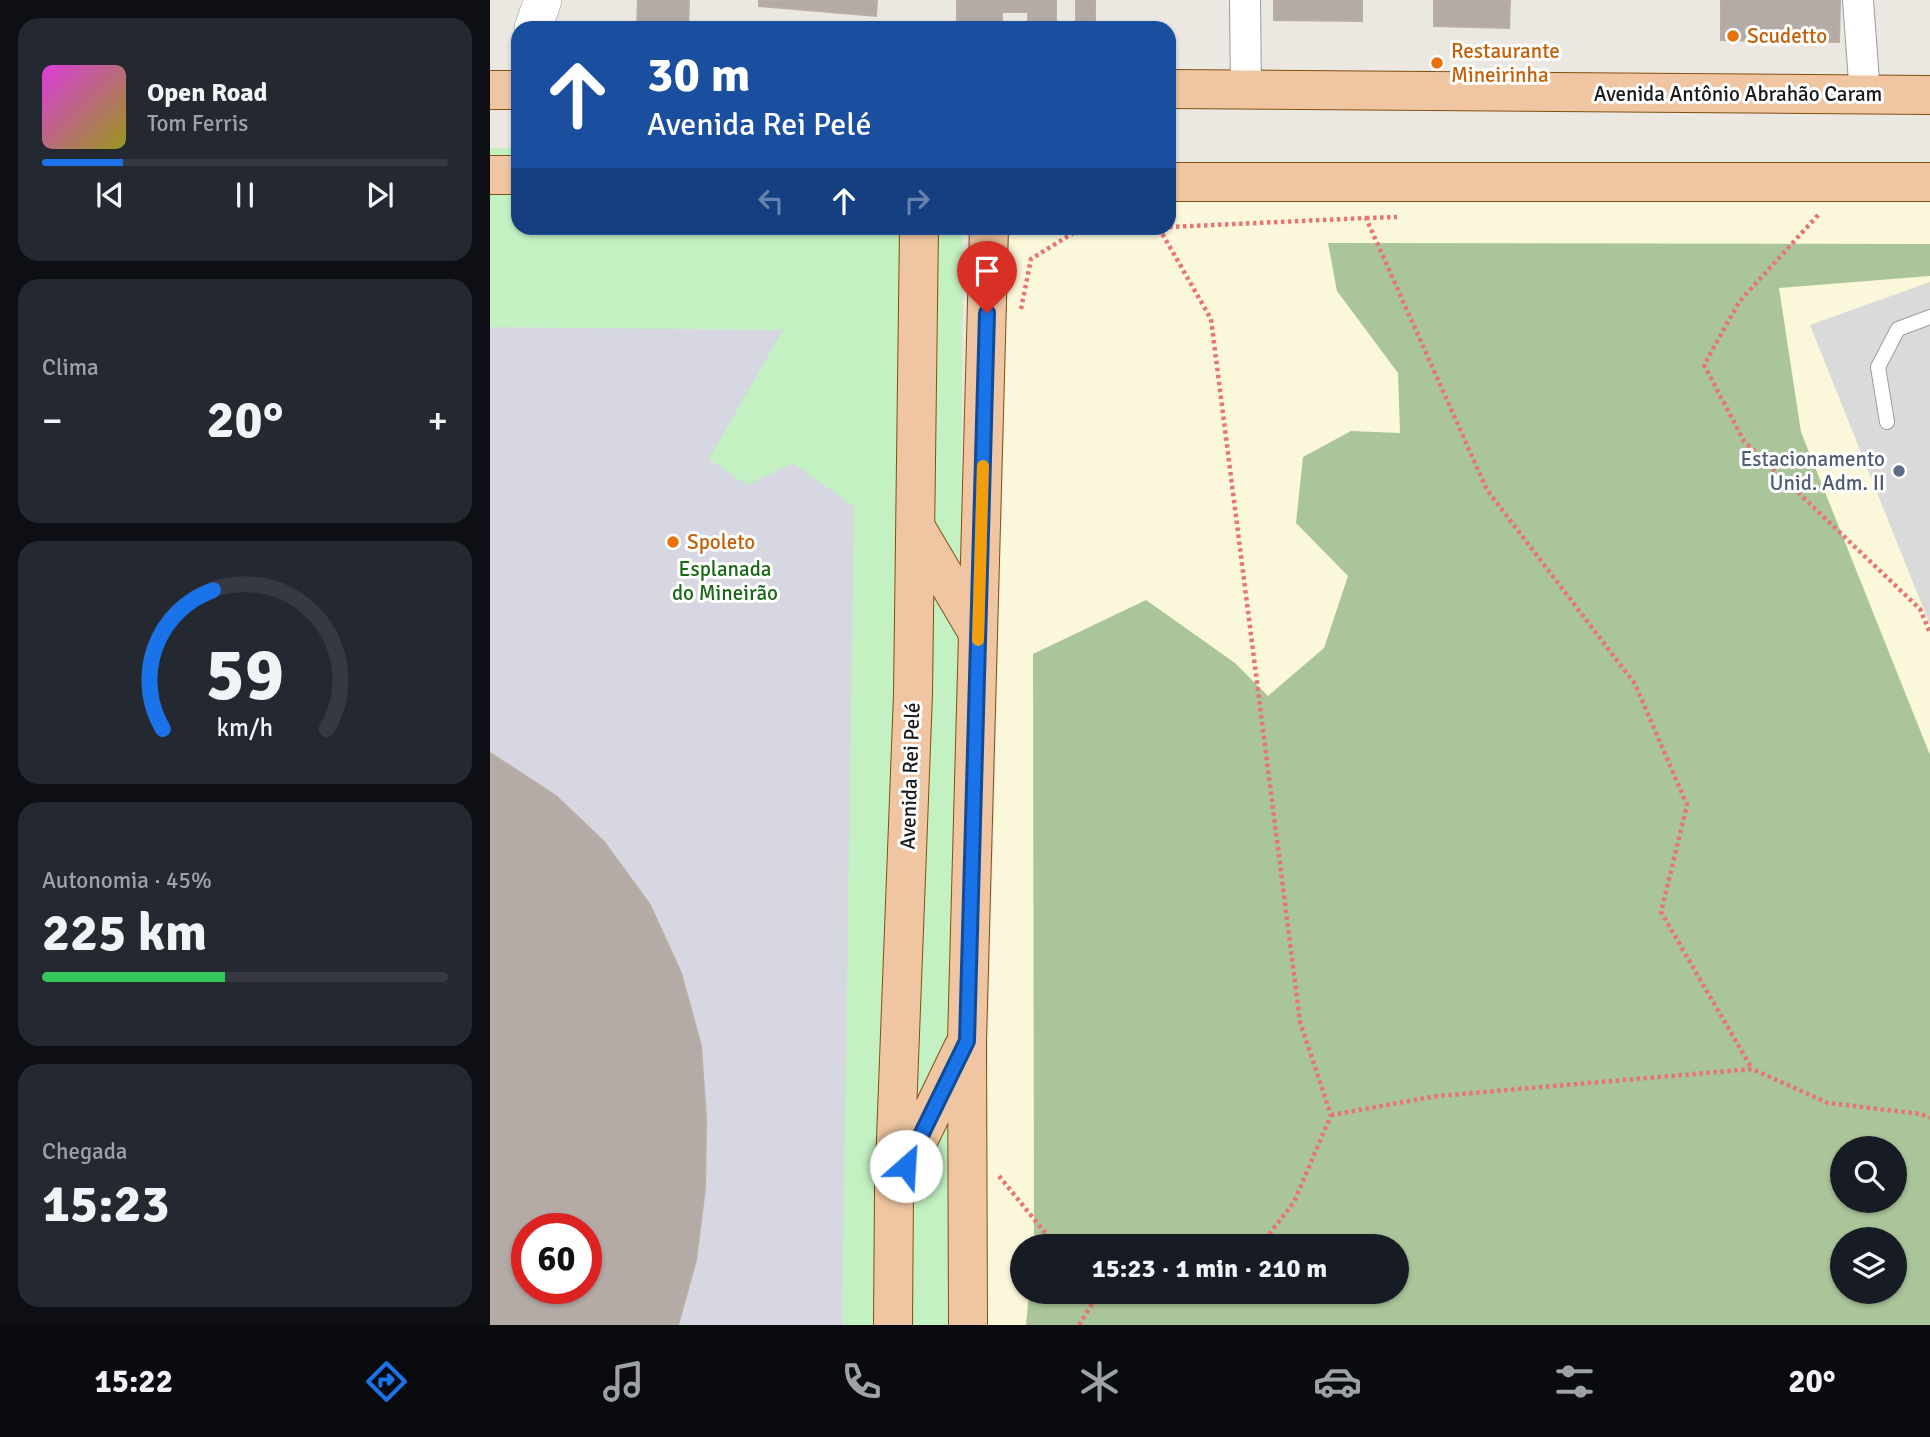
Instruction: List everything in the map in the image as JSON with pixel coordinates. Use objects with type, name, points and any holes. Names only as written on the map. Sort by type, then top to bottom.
[{"type":"main road","name":"Avenida Antônio Abrahão Caram","points":[[1176,89],[1930,95]]},
{"type":"main road","points":[[490,175],[511,175]]},
{"type":"main road","points":[[1176,182],[1930,182]]},
{"type":"main road","name":"Avenida Rei Pelé","points":[[893,1325],[894,1191],[913,694],[919,235]]},
{"type":"main road","points":[[968,1325],[967,1041],[989,235]]},
{"type":"main road","points":[[916,528],[978,633]]},
{"type":"main road","points":[[894,1191],[967,1041]]},
{"type":"street","points":[[535,21],[542,0]]},
{"type":"street","points":[[1245,0],[1246,90]]},
{"type":"street","points":[[1858,0],[1865,94]]},
{"type":"lane","points":[[1887,422],[1878,367],[1898,328],[1930,317]]},
{"type":"path","points":[[1823,209],[1740,302],[1704,365],[1744,441],[1920,609],[1930,633]]},
{"type":"path","points":[[1176,227],[1407,217]]},
{"type":"path","points":[[1366,218],[1487,490],[1634,684],[1687,805],[1661,912],[1752,1069]]},
{"type":"path","points":[[1020,314],[1031,259],[1070,235]]},
{"type":"path","points":[[1163,235],[1211,318],[1300,1022],[1331,1115],[1294,1202],[1269,1234]]},
{"type":"path","points":[[1331,1115],[1437,1096],[1752,1069],[1828,1103],[1922,1114],[1930,1118]]},
{"type":"path","points":[[994,1170],[1046,1234]]},
{"type":"path","points":[[1079,1325],[1090,1304]]},
{"type":"shaded area","points":[[1176,196],[1930,202],[1930,1325],[981,1325],[1009,235],[1176,235]]},
{"type":"shaded area","name":"Estacionamento Unid. Adm. II","points":[[1930,282],[1930,625],[1810,325]]},
{"type":"shaded area","points":[[490,327],[783,330],[709,459],[747,485],[792,463],[854,506],[842,1325],[678,1325],[696,1260],[705,1188],[706,1119],[701,1046],[681,973],[650,905],[604,842],[556,796],[490,753]]},
{"type":"green space","name":"Esplanada do Mineirão","points":[[490,148],[511,148],[511,235],[963,235],[957,1325],[490,1325]]},
{"type":"green space","points":[[1328,243],[1930,244],[1930,276],[1779,288],[1801,432],[1930,755],[1930,1325],[1026,1325],[1028,1304],[1409,1304],[1409,1234],[1034,1234],[1033,654],[1146,600],[1235,663],[1268,696],[1324,648],[1348,576],[1296,523],[1303,457],[1351,431],[1400,433],[1398,373],[1337,291]]},
{"type":"building","points":[[638,0],[689,0],[688,21],[637,21]]},
{"type":"building","points":[[759,0],[877,0],[876,16],[759,6]]},
{"type":"building","points":[[957,0],[1056,0],[1056,21],[1028,21],[1028,12],[1002,12],[1002,21],[957,21]]},
{"type":"building","points":[[1076,0],[1095,0],[1095,21],[1076,21]]},
{"type":"building","points":[[1274,0],[1362,0],[1362,21],[1274,20]]},
{"type":"building","points":[[1434,0],[1510,0],[1509,28],[1434,26]]},
{"type":"building","points":[[1721,0],[1840,0],[1839,42],[1721,40]]},
{"type":"building","points":[[490,753],[556,796],[604,842],[650,905],[681,973],[701,1046],[706,1119],[705,1188],[696,1260],[678,1325],[490,1325]]},
{"type":"slow traffic","points":[[978,640],[983,466]]},
{"type":"place","name":"Scudetto","points":[[1733,36]]},
{"type":"place","name":"Restaurante Mineirinha","points":[[1437,63]]},
{"type":"place","name":"Estacionamento Unid. Adm. II","points":[[1899,471]]},
{"type":"place","name":"Spoleto","points":[[673,542]]},
{"type":"route","points":[[906,1166],[967,1041],[987,313]]}]
